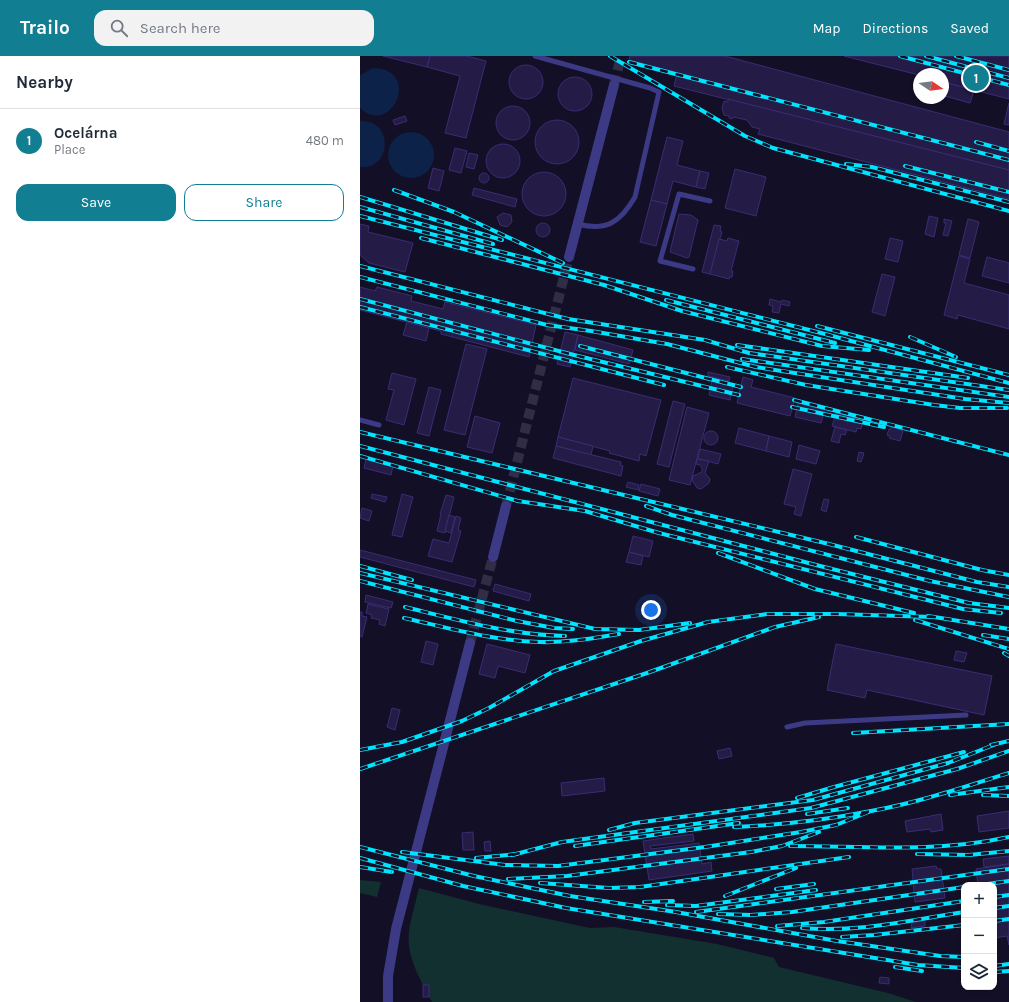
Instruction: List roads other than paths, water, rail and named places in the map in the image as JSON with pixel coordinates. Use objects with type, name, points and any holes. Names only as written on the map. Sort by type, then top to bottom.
[{"type":"street","points":[[570,257],[614,85]]},
{"type":"street","points":[[493,557],[506,506]]},
{"type":"street","points":[[388,1002],[388,976],[396,929],[470,643]]},
{"type":"lane","points":[[535,56],[643,85],[659,92],[636,197],[618,221],[592,228],[578,224]]},
{"type":"lane","points":[[693,269],[660,261],[679,194],[710,202]]},
{"type":"lane","points":[[360,420],[380,425]]},
{"type":"lane","points":[[787,727],[805,723],[966,715]]},
{"type":"water","points":[[373,68],[388,71],[396,79],[399,89],[397,100],[391,109],[382,115],[372,115],[360,108],[360,75]]},
{"type":"water","points":[[360,121],[371,123],[379,128],[383,135],[385,144],[383,153],[378,161],[371,166],[360,167]]},
{"type":"water","points":[[406,132],[416,132],[424,136],[430,142],[434,150],[434,160],[430,168],[424,174],[416,178],[406,178],[398,174],[392,168],[388,160],[388,150],[392,142],[398,136]]},
{"type":"tunnel","points":[[614,85],[621,56]]},
{"type":"tunnel","points":[[506,506],[569,257]]},
{"type":"tunnel","points":[[470,643],[493,557]]},
{"type":"railway","points":[[610,56],[745,136],[773,148],[1009,211]]},
{"type":"railway","points":[[900,56],[1009,85]]},
{"type":"railway","points":[[926,56],[1009,78]]},
{"type":"railway","points":[[956,56],[1009,70]]},
{"type":"railway","points":[[629,62],[1009,160]]},
{"type":"railway","points":[[976,142],[1009,151]]},
{"type":"railway","points":[[846,164],[872,167],[1009,202]]},
{"type":"railway","points":[[905,166],[1009,192]]},
{"type":"railway","points":[[394,190],[454,212],[563,263]]},
{"type":"railway","points":[[360,197],[502,240]]},
{"type":"railway","points":[[360,207],[493,244]]},
{"type":"railway","points":[[360,216],[825,334],[1009,383]]},
{"type":"railway","points":[[421,238],[604,285],[682,311],[822,346],[869,350]]},
{"type":"railway","points":[[360,266],[568,319],[705,340],[749,353],[1009,390]]},
{"type":"railway","points":[[360,277],[547,325],[667,344],[756,367],[965,399],[1009,403]]},
{"type":"railway","points":[[360,299],[574,355],[739,395]]},
{"type":"railway","points":[[666,300],[835,343]]},
{"type":"railway","points":[[360,307],[664,385]]},
{"type":"railway","points":[[817,326],[1009,375]]},
{"type":"railway","points":[[910,337],[956,357]]},
{"type":"railway","points":[[737,345],[968,378]]},
{"type":"railway","points":[[580,346],[741,387]]},
{"type":"railway","points":[[742,359],[1009,397]]},
{"type":"railway","points":[[727,367],[806,385],[934,405],[960,408],[1007,408]]},
{"type":"railway","points":[[794,400],[1009,455]]},
{"type":"railway","points":[[792,407],[884,427]]},
{"type":"railway","points":[[360,432],[829,544],[977,582],[1009,587]]},
{"type":"railway","points":[[360,446],[820,566],[969,603],[1009,608]]},
{"type":"railway","points":[[360,456],[518,501],[585,511],[659,533],[963,609],[1001,613]]},
{"type":"railway","points":[[646,506],[672,515],[930,581],[1009,597]]},
{"type":"railway","points":[[856,537],[982,570],[1009,575]]},
{"type":"railway","points":[[718,553],[815,589],[914,613]]},
{"type":"railway","points":[[360,566],[412,580]]},
{"type":"railway","points":[[360,573],[595,629],[639,630],[690,623]]},
{"type":"railway","points":[[360,581],[517,621],[554,628],[573,629]]},
{"type":"railway","points":[[405,607],[505,630],[565,636]]},
{"type":"railway","points":[[360,750],[402,742],[462,721],[489,708],[554,671],[641,641],[708,622],[767,614],[836,614],[933,617]]},
{"type":"railway","points":[[928,616],[1009,629]]},
{"type":"railway","points":[[360,769],[647,673],[775,627],[819,617]]},
{"type":"railway","points":[[404,618],[472,633],[523,641],[560,642],[619,634]]},
{"type":"railway","points":[[915,620],[1009,649]]},
{"type":"railway","points":[[983,635],[1009,639]]},
{"type":"railway","points":[[1004,653],[1009,656]]},
{"type":"railway","points":[[853,733],[1009,724]]},
{"type":"railway","points":[[991,745],[1009,741]]},
{"type":"railway","points":[[609,830],[635,823],[813,800],[948,763],[996,744]]},
{"type":"railway","points":[[512,855],[562,842],[811,808],[957,769],[1009,751]]},
{"type":"railway","points":[[797,798],[964,752]]},
{"type":"railway","points":[[734,827],[820,819],[888,808],[1009,773]]},
{"type":"railway","points":[[950,795],[1009,787]]},
{"type":"railway","points":[[983,795],[1009,796]]},
{"type":"railway","points":[[807,814],[848,808]]},
{"type":"railway","points":[[402,852],[505,865],[558,866],[705,847],[801,832],[836,825],[871,811]]},
{"type":"railway","points":[[575,846],[739,823]]},
{"type":"railway","points":[[508,879],[567,876],[751,852],[782,846],[819,832]]},
{"type":"railway","points":[[790,846],[927,847],[982,842],[1009,837]]},
{"type":"railway","points":[[360,847],[474,876],[570,896],[676,912],[837,941],[940,956],[961,957]]},
{"type":"railway","points":[[917,854],[969,855],[1009,851]]},
{"type":"railway","points":[[476,858],[517,854]]},
{"type":"railway","points":[[540,883],[609,888],[640,887],[849,857]]},
{"type":"railway","points":[[360,858],[463,886],[566,908],[918,965],[961,968]]},
{"type":"railway","points":[[360,867],[392,872]]},
{"type":"railway","points":[[725,896],[796,868]]},
{"type":"railway","points":[[696,912],[1009,869]]},
{"type":"railway","points":[[997,883],[1009,881]]},
{"type":"railway","points":[[776,889],[814,884]]},
{"type":"railway","points":[[718,914],[751,915],[792,912],[961,887]]},
{"type":"railway","points":[[667,905],[696,906],[816,890]]},
{"type":"railway","points":[[997,897],[1009,895]]},
{"type":"railway","points":[[644,902],[673,901]]},
{"type":"railway","points":[[777,926],[824,922],[961,901]]},
{"type":"railway","points":[[997,908],[1009,906]]},
{"type":"railway","points":[[802,928],[843,929],[884,925],[961,912]]},
{"type":"railway","points":[[997,921],[1009,919]]},
{"type":"railway","points":[[842,937],[961,925]]},
{"type":"railway","points":[[997,966],[1009,964]]},
{"type":"railway","points":[[895,967],[922,971]]},
{"type":"railway","points":[[997,972],[1009,971]]},
{"type":"place","name":"Ocelárna","points":[[976,78]]}]
